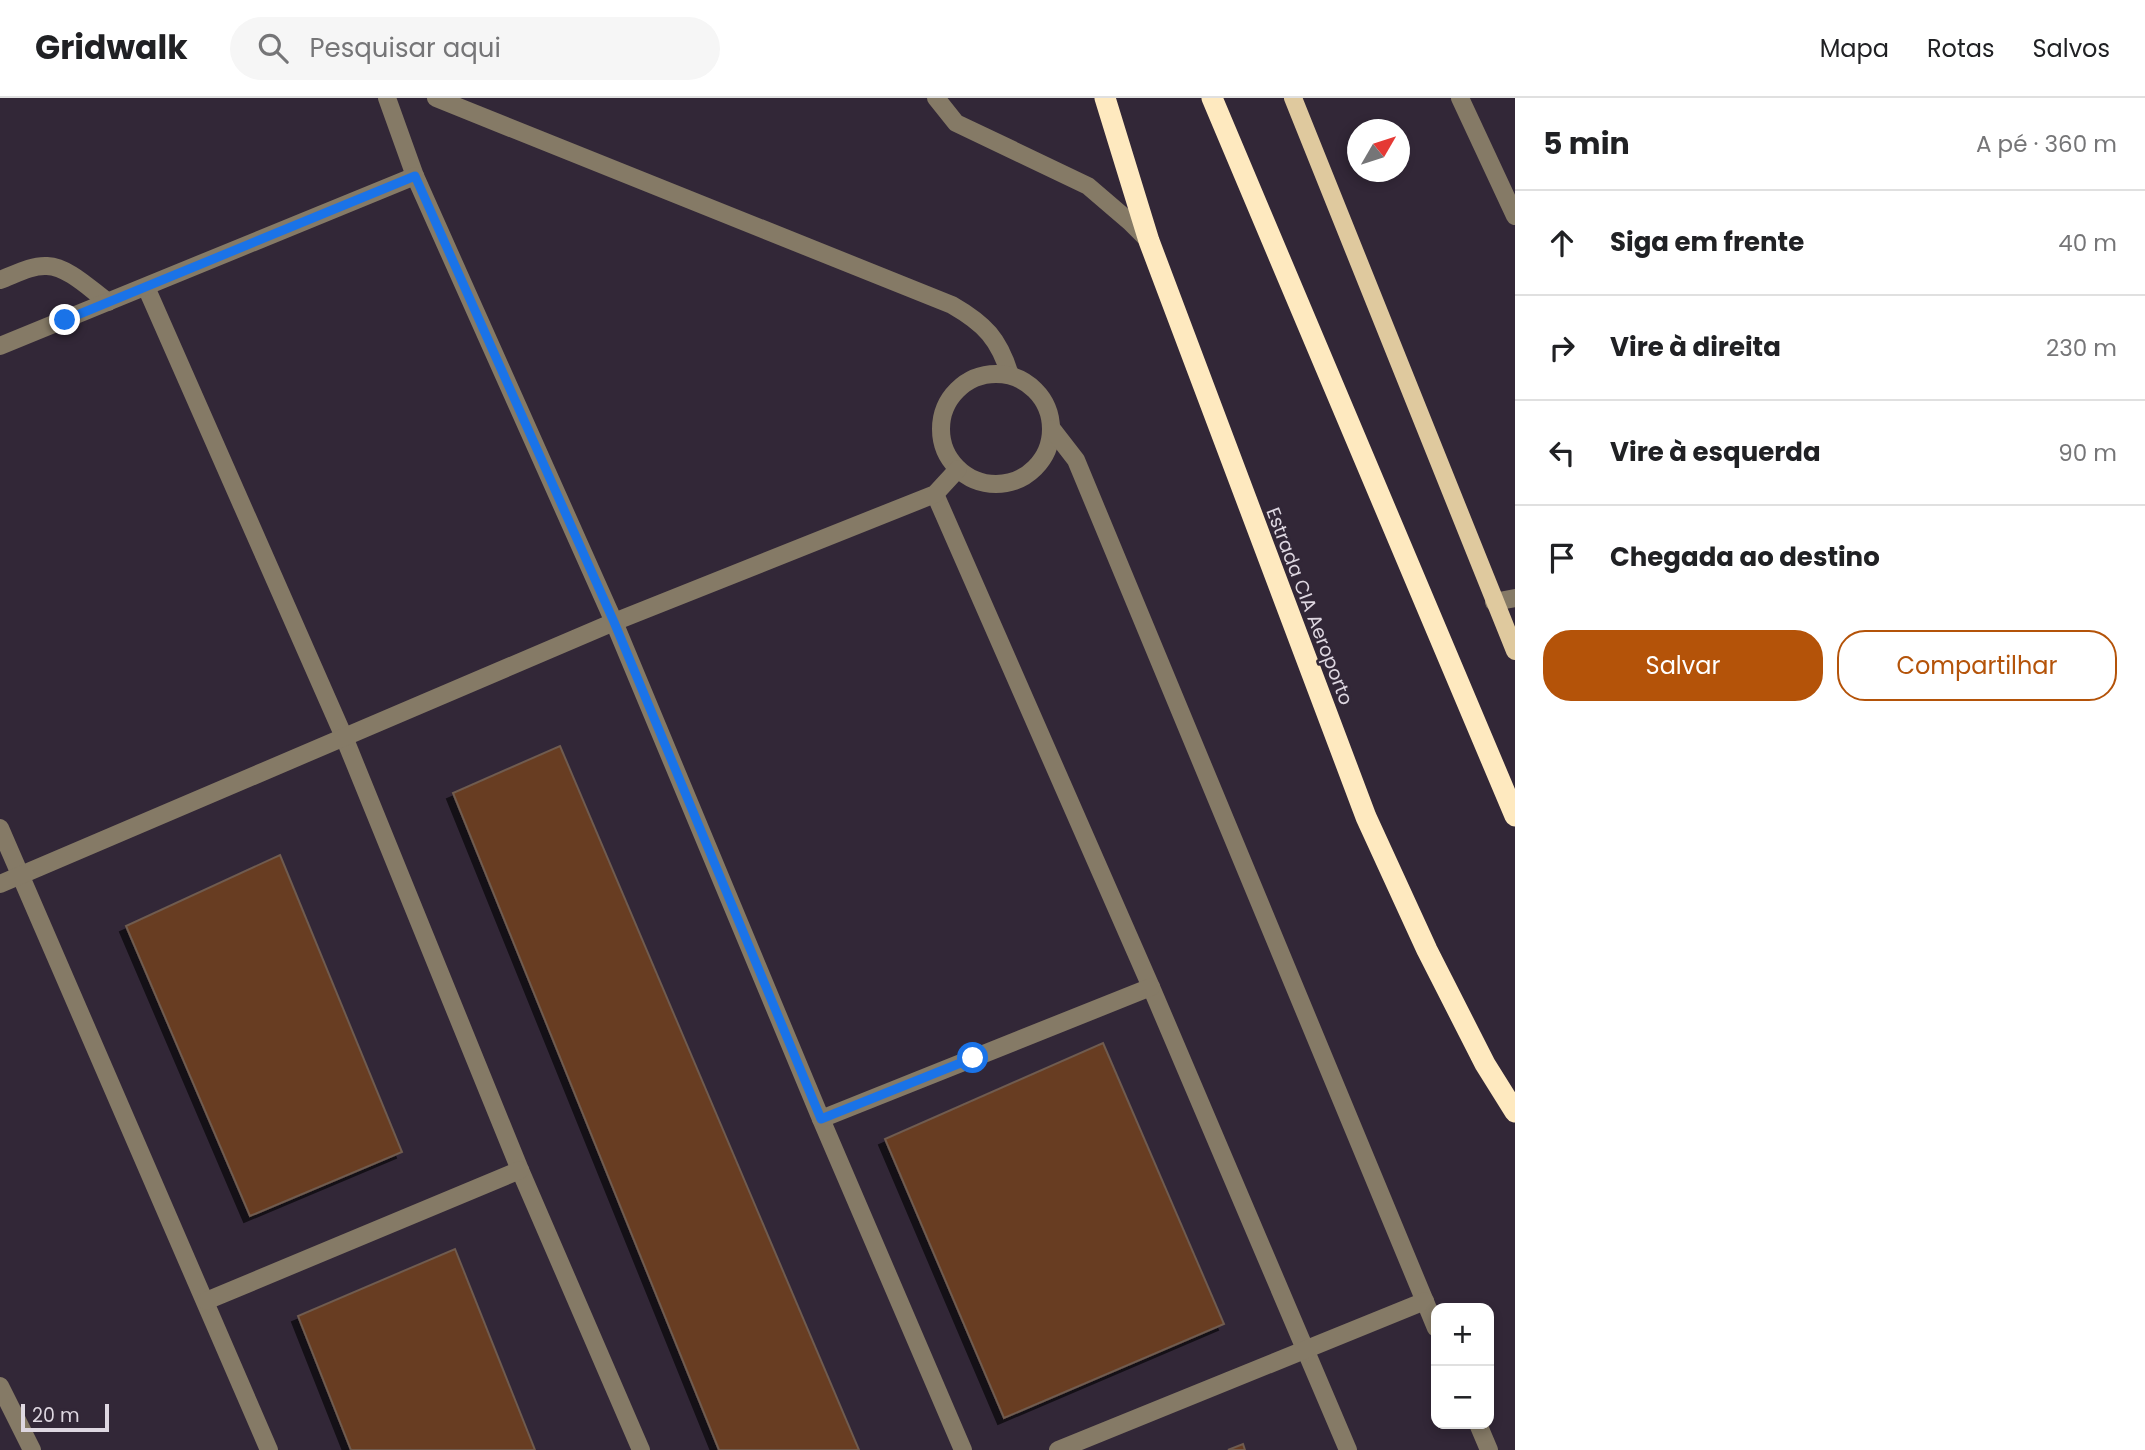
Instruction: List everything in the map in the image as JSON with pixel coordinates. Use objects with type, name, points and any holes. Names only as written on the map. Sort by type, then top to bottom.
[{"type":"highway","name":"Estrada CIA Aeroporto","points":[[1105,98],[1149,241],[1366,817],[1427,950],[1485,1064],[1515,1112]]},
{"type":"highway","points":[[1212,98],[1515,816]]},
{"type":"main road","points":[[1293,98],[1515,651]]},
{"type":"street","points":[[387,98],[415,176],[614,622],[821,1119],[964,1450]]},
{"type":"street","points":[[436,98],[952,306],[976,319],[994,339],[1004,356],[1010,375]]},
{"type":"street","points":[[936,98],[956,123],[1088,186],[1149,241]]},
{"type":"street","points":[[1460,98],[1515,216]]},
{"type":"street","points":[[0,346],[415,176]]},
{"type":"street","points":[[0,280],[32,268],[47,266],[70,274],[108,302]]},
{"type":"street","points":[[146,286],[344,737],[520,1170],[641,1450]]},
{"type":"street","points":[[1052,429],[1048,448],[1039,463],[1026,475],[1009,482],[991,484],[973,479],[958,469],[947,454],[941,437],[941,419],[947,402],[959,387],[974,378],[992,373],[1010,375],[1027,382],[1040,395],[1052,429],[1076,460],[1431,1316]]},
{"type":"street","points":[[0,884],[614,622],[935,494],[958,469]]},
{"type":"street","points":[[935,494],[1151,987],[1348,1450]]},
{"type":"street","points":[[1494,602],[1515,598]]},
{"type":"street","points":[[0,828],[269,1450]]},
{"type":"street","points":[[821,1119],[1151,987]]},
{"type":"street","points":[[206,1301],[520,1170]]},
{"type":"street","points":[[1058,1450],[1425,1301]]},
{"type":"street","points":[[0,1386],[32,1450]]},
{"type":"street","points":[[1480,1429],[1489,1450]]},
{"type":"building","points":[[560,746],[859,1450],[719,1450],[453,793]]},
{"type":"building","points":[[280,855],[402,1152],[250,1216],[126,926]]},
{"type":"building","points":[[1103,1043],[1224,1324],[1004,1418],[885,1139]]},
{"type":"building","points":[[455,1249],[535,1450],[351,1450],[298,1316]]},
{"type":"building","points":[[1243,1444],[1245,1450],[1228,1450]]},
{"type":"route","points":[[65,320],[415,176],[614,622],[821,1119],[973,1058]]}]
